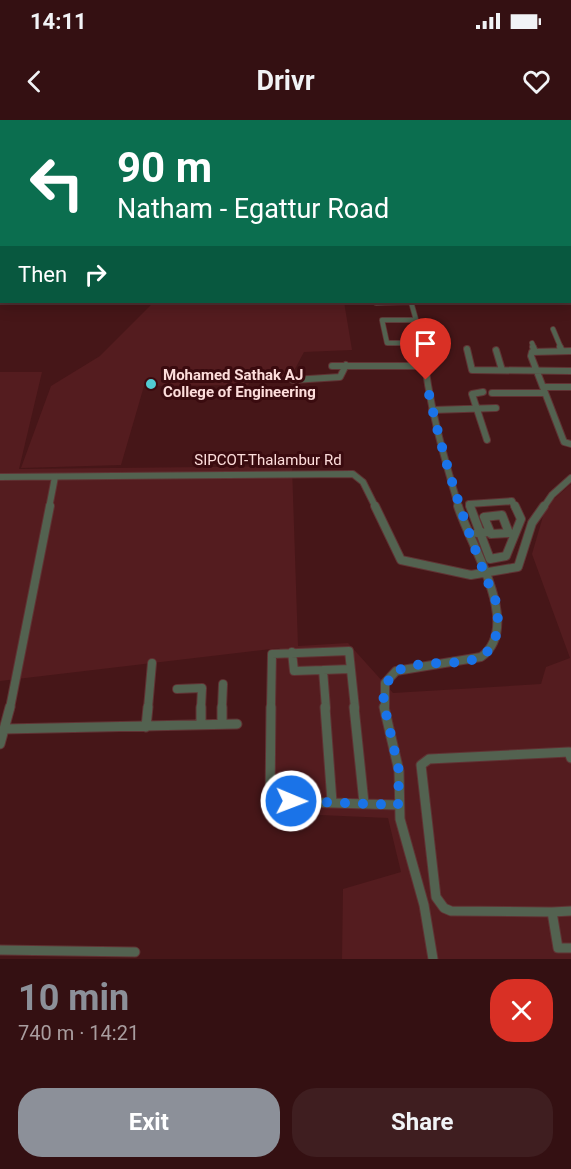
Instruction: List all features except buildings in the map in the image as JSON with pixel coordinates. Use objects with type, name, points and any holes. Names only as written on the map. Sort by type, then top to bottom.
[{"type":"street","points":[[411,303],[426,366],[438,438],[468,534],[497,604],[499,618],[494,646],[489,653],[481,657],[396,671],[386,683],[383,700],[399,771],[398,805],[424,905],[433,959]]},
{"type":"street","points":[[415,321],[382,320],[387,344],[421,342]]},
{"type":"street","points":[[553,329],[562,351]]},
{"type":"street","points":[[532,343],[535,352]]},
{"type":"street","points":[[467,349],[472,370],[571,371]]},
{"type":"street","points":[[496,350],[502,370]]},
{"type":"street","points":[[571,351],[535,352],[531,356],[564,442],[571,444]]},
{"type":"street","points":[[293,380],[340,377],[346,365]]},
{"type":"street","points":[[332,366],[426,366]]},
{"type":"street","points":[[492,393],[570,387],[571,394]]},
{"type":"street","points":[[483,393],[472,394],[487,440]]},
{"type":"street","points":[[432,410],[496,408]]},
{"type":"street","name":"SIPCOT-Thalambur Rd","points":[[0,477],[353,474],[363,482],[401,560],[444,570],[484,574],[518,567],[532,524],[552,495],[571,478]]},
{"type":"street","points":[[0,744],[15,690],[56,477]]},
{"type":"street","points":[[512,501],[521,519],[506,556],[490,559],[479,533],[469,504],[512,501]]},
{"type":"street","points":[[468,534],[490,532]]},
{"type":"street","points":[[364,803],[347,650],[292,652],[271,656],[268,798],[271,801],[398,805]]},
{"type":"street","points":[[292,652],[293,670],[350,669]]},
{"type":"street","points":[[146,727],[152,663]]},
{"type":"street","points":[[323,670],[332,802]]},
{"type":"street","points":[[222,724],[223,684]]},
{"type":"street","points":[[177,689],[202,688],[201,724]]},
{"type":"street","points":[[4,729],[237,724]]},
{"type":"street","points":[[571,758],[569,752],[429,759],[421,765],[436,897],[440,903],[451,911],[571,911]]},
{"type":"street","points":[[552,912],[558,948],[571,948]]},
{"type":"street","points":[[0,950],[135,952]]},
{"type":"shaded area","name":"Mohamed Sathak AJ College of Engineering","points":[[153,303],[344,303],[352,350],[304,352],[288,382],[252,379],[248,385],[144,386],[121,465],[21,468],[51,386],[100,356]]},
{"type":"shaded area","points":[[0,372],[42,372],[19,469],[292,466],[298,646],[348,643],[393,693],[541,684],[546,667],[570,658],[532,554],[546,506],[571,484],[571,959],[342,959],[343,889],[401,872],[388,818],[274,813],[268,660],[280,648],[0,681]]},
{"type":"place","name":"Mohamed Sathak AJ College of Engineering","points":[[151,384]]},
{"type":"route","points":[[291,801],[398,805],[399,771],[383,700],[390,675],[407,668],[481,657],[489,653],[494,646],[499,618],[497,604],[461,515],[438,438],[426,380]]}]
